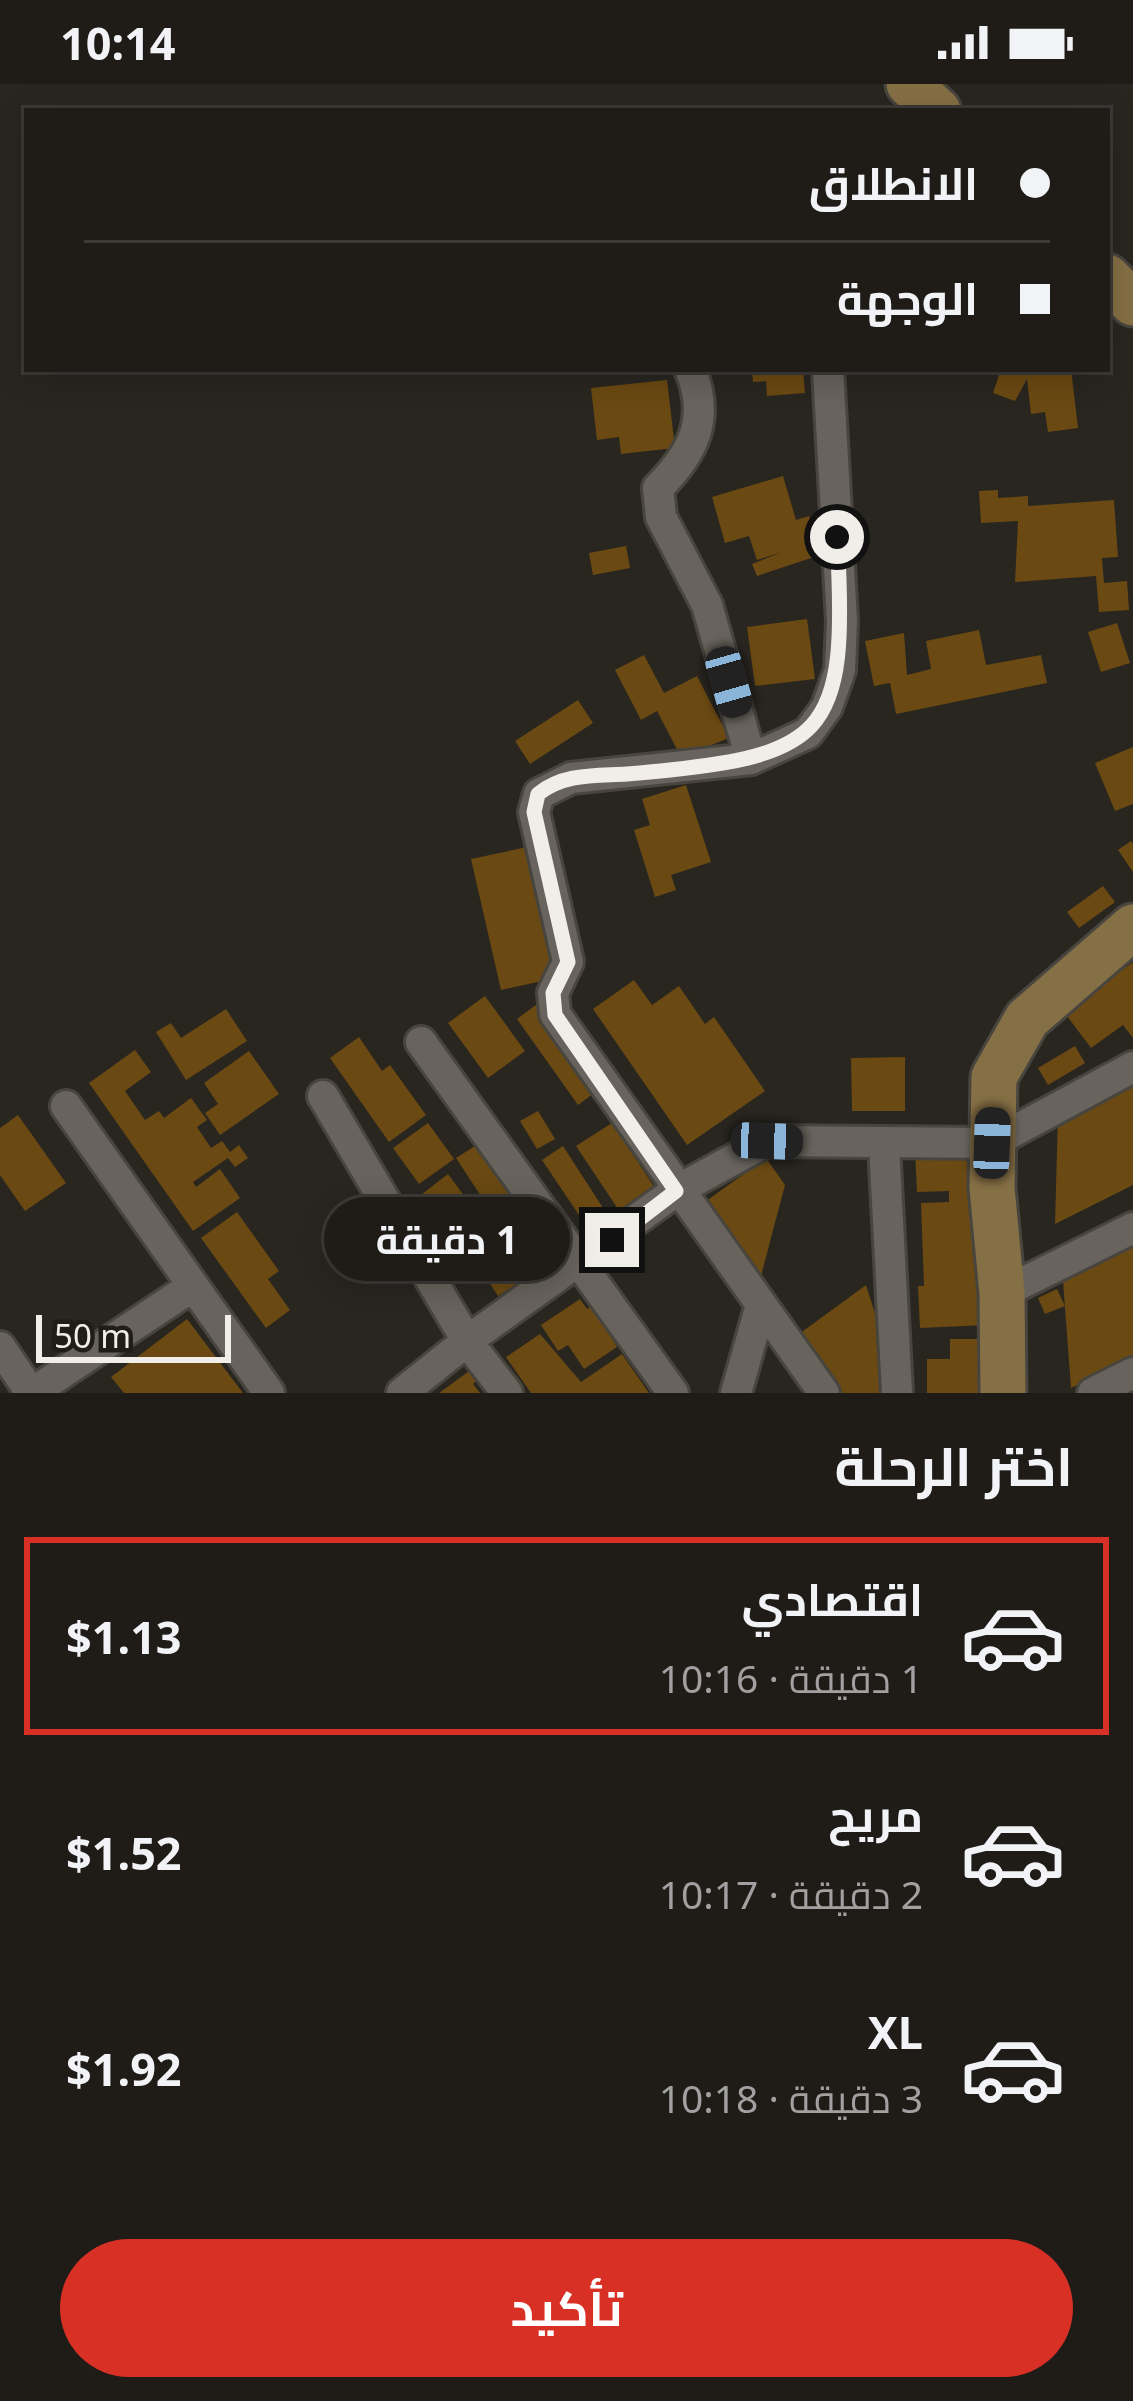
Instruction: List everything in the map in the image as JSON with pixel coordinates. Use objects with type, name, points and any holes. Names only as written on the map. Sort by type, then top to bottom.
[{"type":"street","points":[[910,84],[935,108]]},
{"type":"street","points":[[1110,281],[1133,303]]},
{"type":"street","points":[[691,372],[700,429],[688,458],[658,488],[661,517],[707,605],[751,758]]},
{"type":"street","points":[[824,1393],[555,1015],[553,993],[568,962],[534,812],[538,794],[571,778],[751,758],[808,733],[827,707],[840,670],[827,372]]},
{"type":"street","points":[[1003,1393],[992,1143],[994,1077],[1004,1052],[1028,1019],[1133,927]]},
{"type":"street","points":[[421,1042],[674,1393]]},
{"type":"street","points":[[402,1393],[676,1191],[767,1141],[992,1143],[1133,1067]]},
{"type":"street","points":[[323,1096],[467,1341],[507,1393]]},
{"type":"street","points":[[66,1106],[190,1288],[269,1393]]},
{"type":"street","points":[[884,1145],[897,1393]]},
{"type":"street","points":[[1002,1293],[1133,1228]]},
{"type":"street","points":[[0,1347],[32,1393],[190,1288]]},
{"type":"street","points":[[736,1393],[761,1305]]},
{"type":"street","points":[[1093,1393],[1133,1372]]},
{"type":"building","points":[[752,372],[803,372],[805,393],[767,396],[766,381],[753,382]]},
{"type":"building","points":[[1000,372],[1071,372],[1078,428],[1048,432],[1045,412],[1031,414],[1027,379],[1015,401],[993,393]]},
{"type":"building","points":[[667,380],[675,448],[621,454],[619,437],[597,440],[591,388]]},
{"type":"building","points":[[783,476],[796,520],[809,516],[817,542],[810,544],[814,557],[757,576],[752,564],[782,552],[757,560],[749,536],[725,543],[712,497]]},
{"type":"building","points":[[998,490],[998,498],[1028,496],[1028,506],[1114,500],[1118,557],[1102,558],[1104,583],[1127,581],[1129,610],[1099,612],[1096,576],[1015,582],[1018,521],[981,523],[979,491]]},
{"type":"building","points":[[626,546],[630,568],[593,575],[589,553]]},
{"type":"building","points":[[807,619],[815,679],[755,686],[747,627]]},
{"type":"building","points":[[1117,623],[1130,663],[1101,672],[1088,632]]},
{"type":"building","points":[[979,630],[986,665],[1041,655],[1047,683],[896,714],[890,683],[874,686],[865,641],[904,633],[907,675],[931,669],[926,641]]},
{"type":"building","points":[[644,655],[664,693],[697,676],[729,738],[681,757],[657,711],[641,720],[615,670]]},
{"type":"building","points":[[578,700],[593,723],[530,764],[515,741]]},
{"type":"building","points":[[1133,747],[1133,804],[1115,811],[1095,763]]},
{"type":"building","points":[[686,785],[711,862],[671,875],[676,890],[655,897],[634,830],[650,825],[642,799]]},
{"type":"building","points":[[1133,844],[1133,872],[1118,850]]},
{"type":"building","points":[[527,847],[556,978],[501,990],[471,859]]},
{"type":"building","points":[[1103,886],[1115,902],[1079,928],[1067,912]]},
{"type":"building","points":[[1133,962],[1133,1038],[1123,1025],[1091,1048],[1064,1012]]},
{"type":"building","points":[[634,980],[652,1005],[679,986],[705,1024],[714,1017],[765,1091],[687,1145],[593,1009]]},
{"type":"building","points":[[485,996],[525,1051],[488,1078],[448,1023]]},
{"type":"building","points":[[537,1004],[598,1090],[578,1105],[517,1019]]},
{"type":"building","points":[[226,1009],[247,1041],[186,1080],[156,1032],[171,1023],[181,1038]]},
{"type":"building","points":[[359,1037],[382,1071],[390,1065],[426,1115],[389,1142],[330,1058]]},
{"type":"building","points":[[1075,1046],[1085,1063],[1048,1085],[1038,1068]]},
{"type":"building","points":[[135,1050],[151,1072],[125,1091],[145,1120],[159,1111],[164,1118],[191,1098],[207,1120],[197,1127],[211,1148],[222,1141],[230,1152],[239,1145],[248,1158],[235,1167],[228,1158],[193,1182],[196,1187],[220,1169],[240,1198],[193,1231],[89,1083]]},
{"type":"building","points":[[249,1051],[279,1094],[220,1135],[205,1113],[218,1104],[204,1083]]},
{"type":"building","points":[[905,1057],[905,1111],[852,1111],[851,1058]]},
{"type":"building","points":[[1133,1076],[1133,1185],[1055,1224],[1058,1114]]},
{"type":"building","points":[[538,1111],[555,1139],[537,1149],[520,1121]]},
{"type":"building","points":[[18,1115],[66,1183],[25,1211],[0,1175],[0,1128]]},
{"type":"building","points":[[428,1123],[454,1159],[419,1184],[393,1148]]},
{"type":"building","points":[[612,1123],[655,1188],[620,1212],[576,1146]]},
{"type":"building","points":[[483,1141],[558,1257],[498,1296],[462,1241],[496,1219],[456,1158]]},
{"type":"building","points":[[563,1146],[603,1208],[583,1221],[542,1160]]},
{"type":"building","points":[[978,1147],[986,1325],[920,1328],[918,1286],[924,1286],[921,1203],[949,1202],[949,1191],[917,1192],[915,1150]]},
{"type":"building","points":[[766,1158],[785,1185],[758,1287],[702,1204]]},
{"type":"building","points":[[448,1174],[471,1205],[444,1224],[422,1194]]},
{"type":"building","points":[[237,1212],[279,1271],[268,1279],[290,1310],[266,1328],[201,1238]]},
{"type":"building","points":[[1133,1247],[1133,1359],[1071,1388],[1063,1281]]},
{"type":"building","points":[[866,1285],[886,1348],[879,1393],[835,1393],[795,1337]]},
{"type":"building","points":[[1057,1289],[1065,1306],[1045,1314],[1038,1298]]},
{"type":"building","points":[[580,1299],[587,1309],[593,1305],[617,1347],[584,1369],[568,1345],[558,1351],[541,1325]]},
{"type":"building","points":[[187,1319],[243,1393],[124,1393],[111,1377]]},
{"type":"building","points":[[540,1334],[581,1382],[622,1354],[649,1393],[531,1393],[506,1357]]},
{"type":"building","points":[[950,1339],[989,1339],[989,1393],[927,1393],[927,1359],[950,1359]]},
{"type":"building","points":[[476,1366],[483,1376],[473,1384],[480,1393],[439,1393]]},
{"type":"route","points":[[612,1240],[676,1191],[555,1015],[553,993],[568,962],[534,812],[538,794],[552,783],[571,778],[711,767],[751,758],[808,733],[827,707],[840,670],[837,537]]}]
